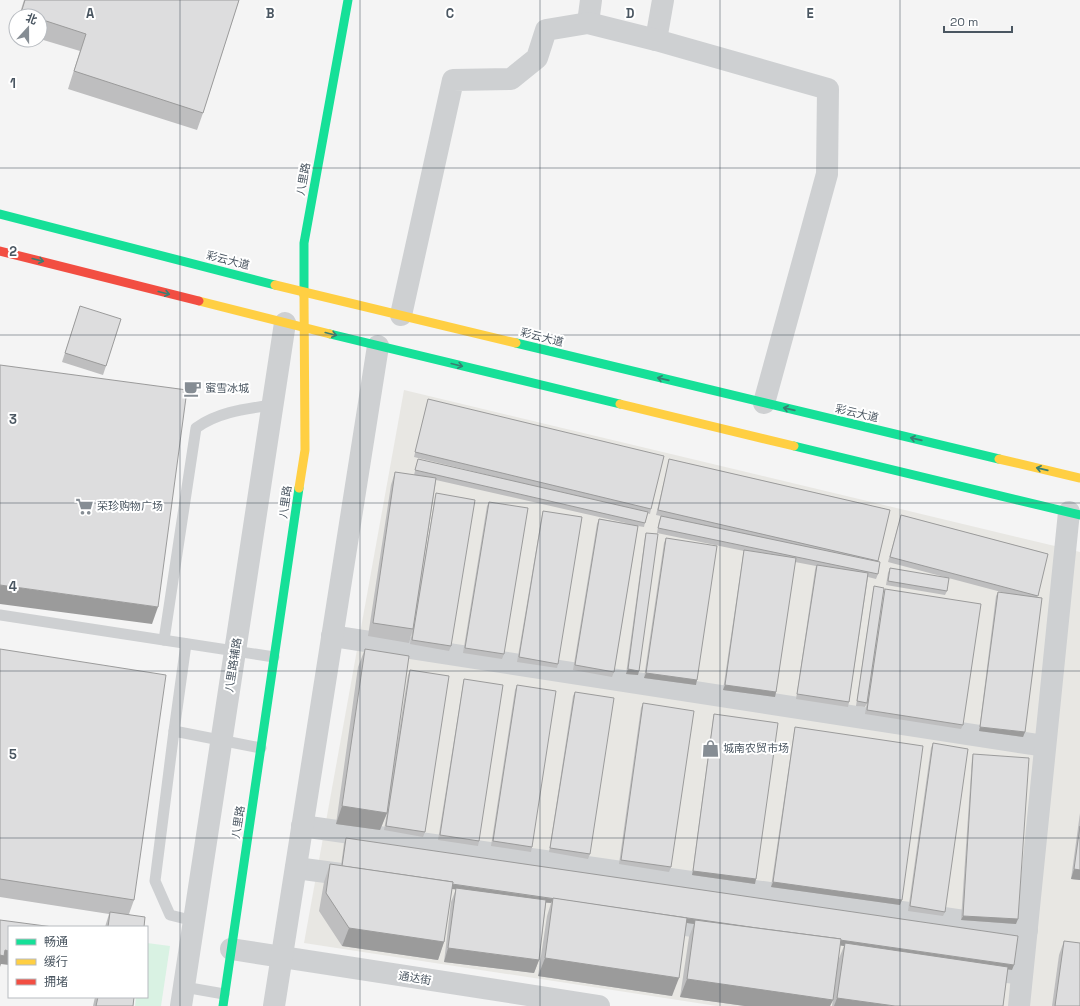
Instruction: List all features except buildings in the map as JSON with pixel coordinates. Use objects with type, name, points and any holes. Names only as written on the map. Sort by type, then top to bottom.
[{"type":"main road","name":"八里路","points":[[223,1006],[305,450],[294,325],[304,292],[304,243],[348,0]]},
{"type":"main road","name":"彩云大道","points":[[0,214],[304,292],[1080,478]]},
{"type":"main road","points":[[0,251],[378,346],[1075,513]]},
{"type":"street","points":[[588,23],[591,0]]},
{"type":"street","points":[[656,40],[663,0]]},
{"type":"street","points":[[401,315],[452,80],[511,79],[537,58],[546,30],[588,23],[656,40],[828,89],[827,174],[764,403]]},
{"type":"street","name":"八里路辅路","points":[[182,997],[272,405],[294,325]]},
{"type":"street","points":[[274,1006],[378,346]]},
{"type":"street","points":[[1019,1006],[1045,746],[1075,513]]},
{"type":"street","points":[[332,636],[1045,746]]},
{"type":"street","points":[[302,826],[1026,930]]},
{"type":"street","points":[[296,868],[375,879]]},
{"type":"street","points":[[635,917],[738,932]]},
{"type":"street","name":"通达街","points":[[231,949],[599,1006]]},
{"type":"street","points":[[959,965],[1022,974]]},
{"type":"lane","points":[[164,640],[196,428],[210,418],[246,408],[272,405]]},
{"type":"lane","points":[[0,615],[274,657]]},
{"type":"lane","points":[[186,644],[155,881],[170,915],[194,921]]},
{"type":"lane","points":[[174,731],[261,748]]},
{"type":"lane","points":[[182,997],[224,994]]},
{"type":"shaded area","name":"城南农贸市场","points":[[404,390],[1080,552],[1080,1006],[717,1006],[304,943]]},
{"type":"green space","points":[[148,943],[170,946],[161,1006],[135,1006],[136,998],[148,998]]},
{"type":"traffic: fast","points":[[304,295],[304,243],[348,0]]},
{"type":"traffic: fast","points":[[0,214],[275,285]]},
{"type":"traffic: fast","points":[[330,334],[620,404]]},
{"type":"traffic: fast","points":[[516,343],[999,459]]},
{"type":"traffic: fast","points":[[794,446],[1080,515]]},
{"type":"traffic: fast","points":[[223,1006],[299,488]]},
{"type":"traffic: slow","points":[[275,285],[516,343]]},
{"type":"traffic: slow","points":[[299,488],[305,450],[304,295]]},
{"type":"traffic: slow","points":[[199,301],[330,334]]},
{"type":"traffic: slow","points":[[620,404],[794,446]]},
{"type":"traffic: slow","points":[[999,459],[1080,478]]},
{"type":"traffic: jam","points":[[0,251],[199,301]]},
{"type":"place","name":"蜜雪冰城","points":[[192,388]]},
{"type":"place","name":"荣珍购物广场","points":[[84,506]]},
{"type":"place","name":"城南农贸市场","points":[[710,748]]}]
